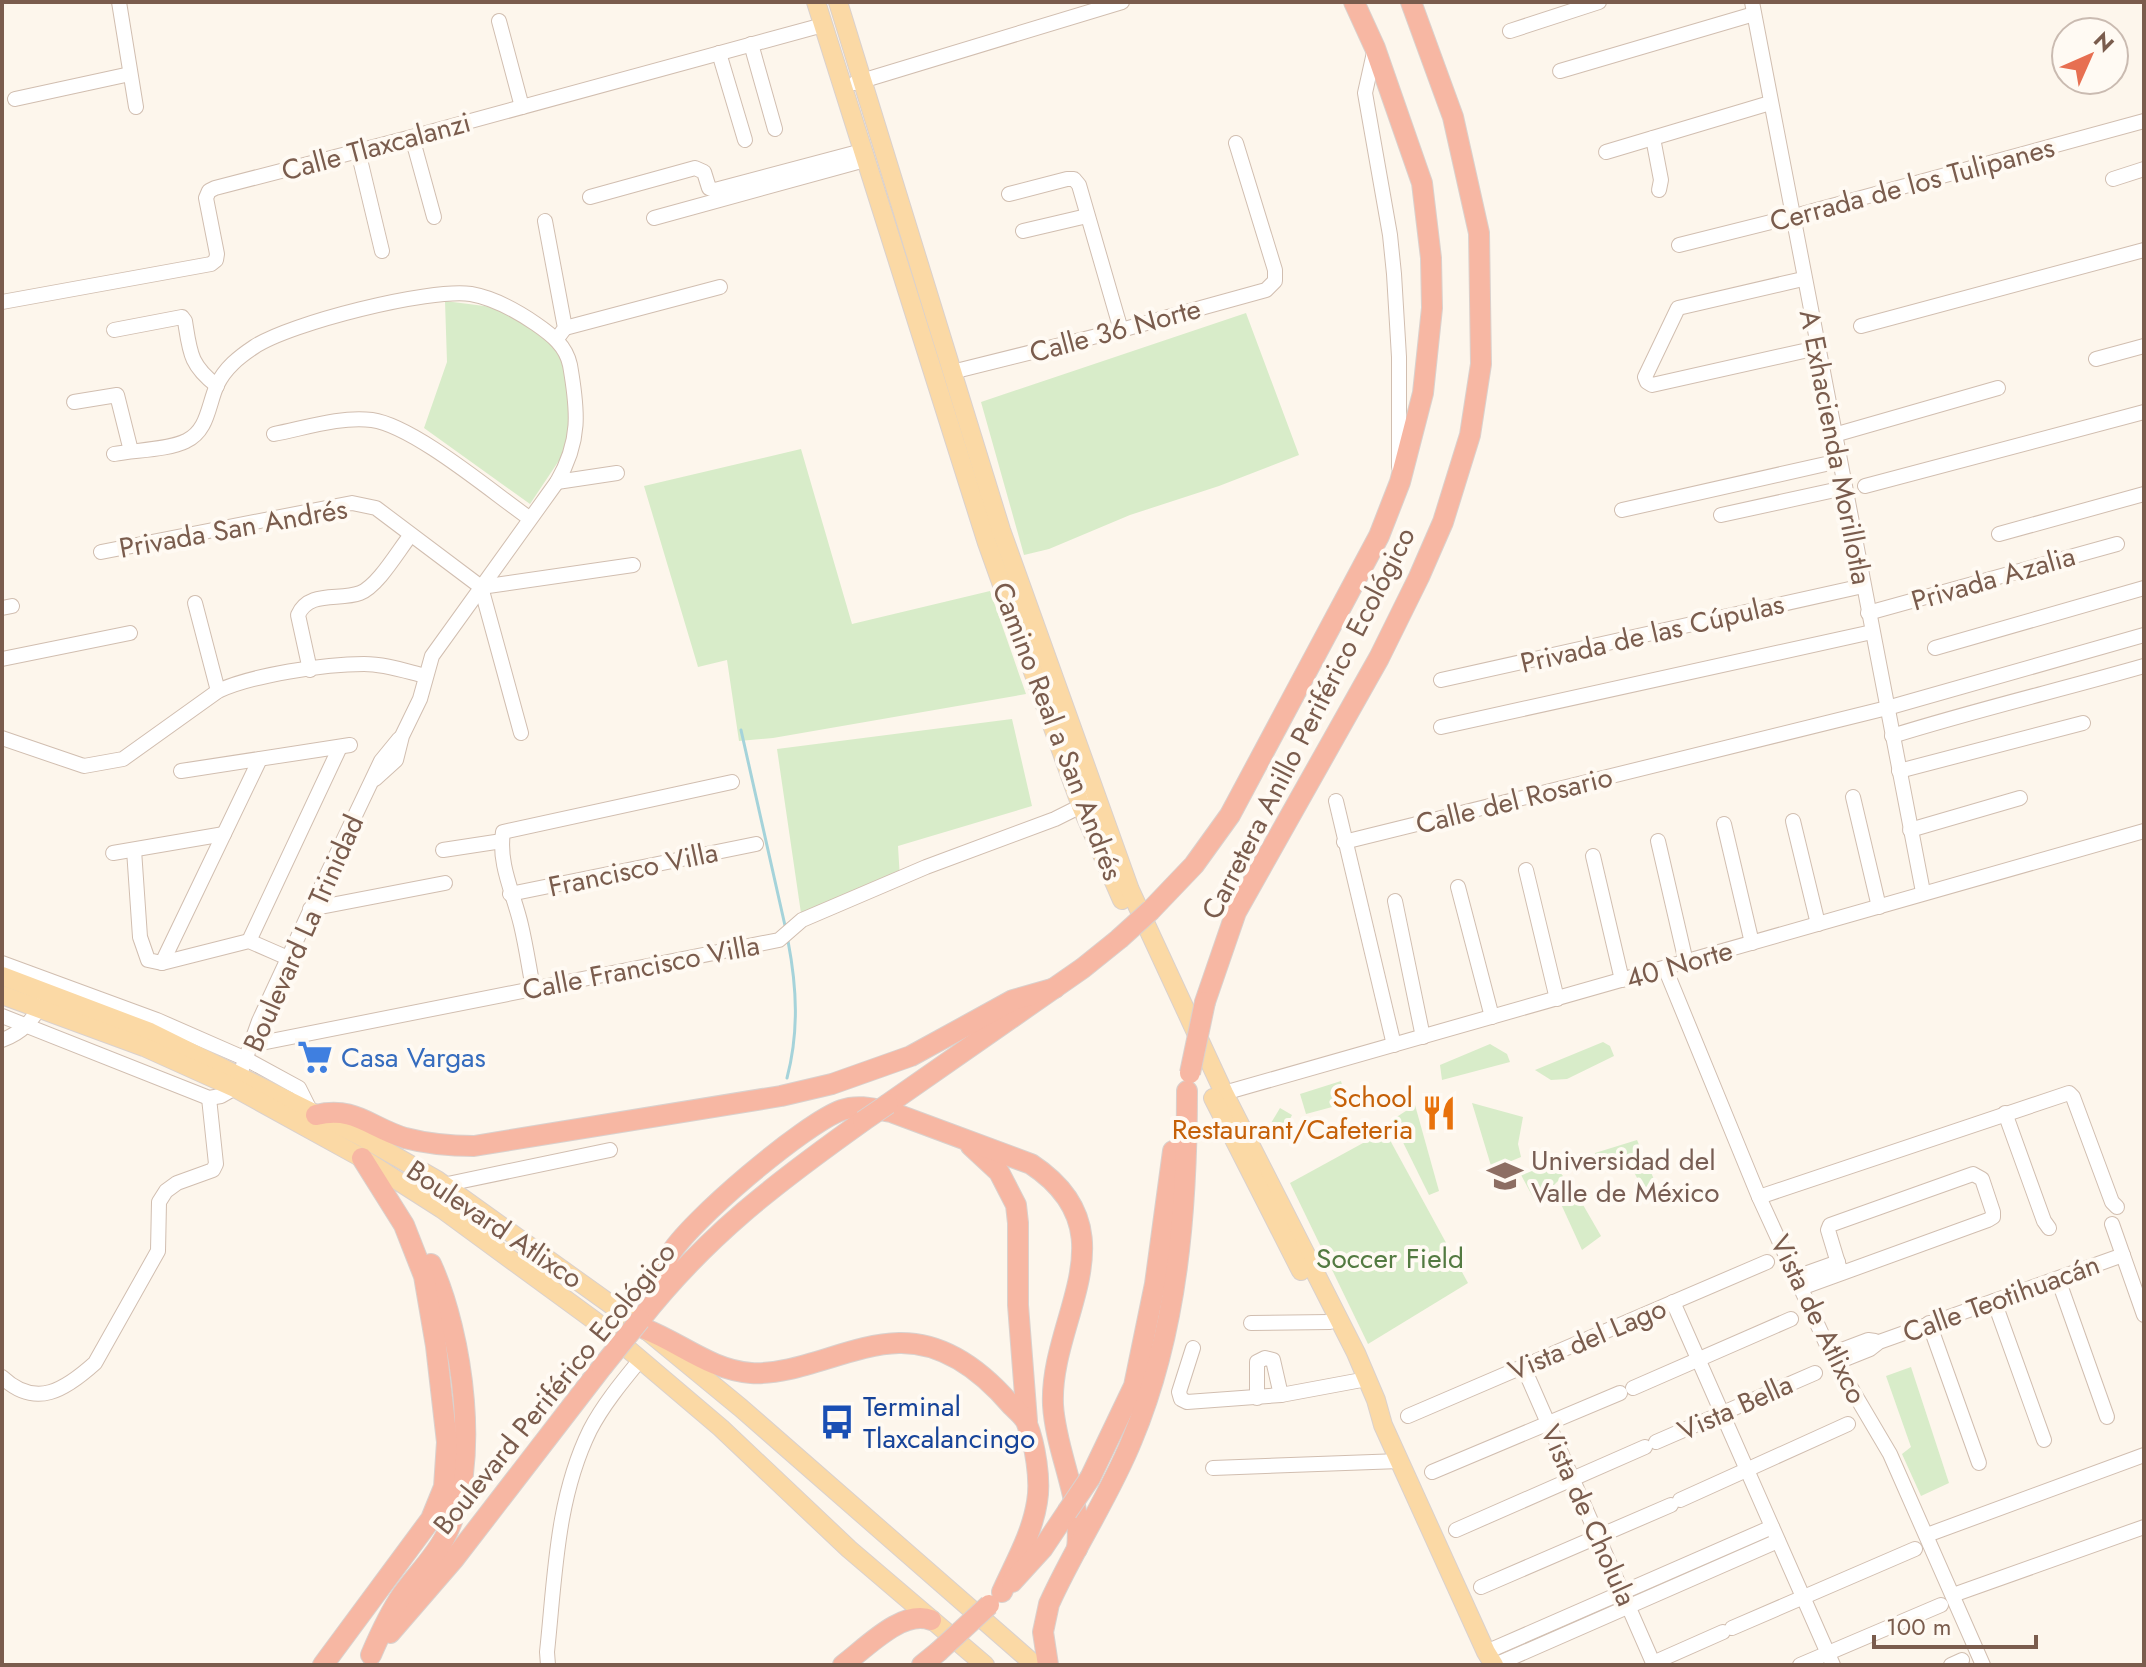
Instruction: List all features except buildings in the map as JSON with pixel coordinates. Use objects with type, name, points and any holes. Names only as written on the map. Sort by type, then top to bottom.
[{"type":"highway","name":"Carretera Anillo Periférico Ecológico","points":[[1189,1082],[1205,1002],[1236,912],[1379,658],[1413,589],[1443,522],[1470,435],[1481,364],[1479,233],[1453,117],[1411,2]]},
{"type":"highway","name":"Carretera Anillo Periférico Ecológico","points":[[1119,939],[1194,865],[1230,815],[1379,536],[1400,482],[1423,393],[1432,308],[1431,258],[1422,183],[1375,48],[1353,3]]},
{"type":"highway","name":"Boulevard Periférico Ecológico","points":[[367,1660],[454,1559],[666,1287],[731,1221],[793,1171],[1055,988],[1119,939]]},
{"type":"highway","points":[[313,1113],[345,1111],[406,1138],[440,1145],[474,1146],[781,1096],[884,1067],[937,1043],[1013,1000],[1055,988]]},
{"type":"highway","points":[[930,1658],[1029,1565],[1090,1478],[1134,1386],[1155,1284],[1173,1149],[1189,1082]]},
{"type":"highway","points":[[1048,1665],[1043,1641],[1046,1613],[1131,1442],[1160,1359],[1180,1251],[1189,1082]]},
{"type":"highway","points":[[666,1287],[666,1263],[683,1239],[776,1153],[832,1114],[852,1107],[891,1112],[1013,1156],[1042,1171],[1070,1206],[1082,1237],[1083,1265],[1058,1364],[1053,1402],[1057,1435],[1077,1518],[1077,1549]]},
{"type":"highway","points":[[966,1141],[999,1172],[1016,1205],[1018,1305],[1027,1421],[1037,1470],[1038,1500],[1029,1532],[996,1598]]},
{"type":"highway","points":[[365,1160],[406,1213],[442,1292],[458,1363],[466,1447],[462,1490],[452,1522],[430,1561],[394,1607],[367,1660]]},
{"type":"highway","points":[[323,1665],[431,1519],[440,1501],[448,1459],[440,1377],[424,1276],[404,1225],[365,1160]]},
{"type":"highway","points":[[645,1329],[712,1363],[747,1373],[771,1372],[884,1345],[927,1346],[949,1354],[986,1377],[1027,1421]]},
{"type":"highway","points":[[843,1665],[904,1620],[919,1617],[931,1620]]},
{"type":"main road","name":"Camino Real a San Andrés","points":[[816,2],[987,543],[1094,789],[1130,890],[1219,1095],[1362,1380],[1366,1401],[1383,1425],[1491,1661]]},
{"type":"main road","name":"Camino Real a San Andrés","points":[[838,2],[1001,530],[1081,806],[1330,1322],[1362,1380]]},
{"type":"main road","points":[[888,231],[907,225]]},
{"type":"main road","points":[[2,976],[144,1047],[243,1067]]},
{"type":"main road","points":[[2,995],[39,992]]},
{"type":"main road","name":"Boulevard Atlixco","points":[[243,1067],[313,1113],[360,1136],[443,1185],[645,1329],[741,1408],[1035,1665]]},
{"type":"main road","name":"Boulevard Atlixco","points":[[243,1067],[365,1160],[442,1209],[595,1321],[721,1428],[849,1549],[985,1665]]},
{"type":"main road","points":[[721,1428],[741,1408]]},
{"type":"street","points":[[119,2],[136,107]]},
{"type":"street","points":[[843,86],[1122,2]]},
{"type":"street","points":[[1510,31],[1599,2]]},
{"type":"street","points":[[1560,71],[1753,8]]},
{"type":"street","name":"A Exhacienda Morillotla","points":[[1753,8],[1923,892]]},
{"type":"street","points":[[499,21],[522,107]]},
{"type":"street","name":"Calle Tlaxcalanzi","points":[[2,302],[211,264],[217,254],[206,198],[209,191],[823,25]]},
{"type":"street","points":[[751,44],[775,129]]},
{"type":"street","points":[[1375,48],[1365,93],[1394,274],[1399,357],[1400,482]]},
{"type":"street","points":[[719,53],[745,140]]},
{"type":"street","points":[[15,99],[130,74]]},
{"type":"street","points":[[1606,152],[1770,103]]},
{"type":"street","name":"Cerrada de los Tulipanes","points":[[1679,245],[2144,121]]},
{"type":"street","points":[[412,137],[434,217]]},
{"type":"street","points":[[1653,138],[1661,180],[1659,190]]},
{"type":"street","name":"Calle 36 Norte","points":[[952,372],[1266,290],[1275,281],[1275,270],[1236,143]]},
{"type":"street","points":[[358,151],[382,251]]},
{"type":"street","points":[[590,197],[695,168],[704,172],[709,188],[715,190],[863,156]]},
{"type":"street","points":[[654,218],[863,156]]},
{"type":"street","points":[[2113,179],[2144,169]]},
{"type":"street","points":[[1009,194],[1067,179],[1074,179],[1079,185],[1121,330]]},
{"type":"street","points":[[1023,231],[1087,216]]},
{"type":"street","name":"Boulevard La Trinidad","points":[[243,1067],[310,909],[381,761],[402,736],[420,699],[432,656],[569,461],[577,423],[545,221]]},
{"type":"street","points":[[1861,326],[2144,250]]},
{"type":"street","points":[[1803,279],[1678,308],[1645,377],[1652,385],[1817,348]]},
{"type":"street","points":[[114,454],[184,442],[199,433],[217,386],[239,357],[261,342],[306,323],[422,296],[470,294],[497,302],[561,334],[720,287]]},
{"type":"street","points":[[114,330],[182,317],[191,359],[202,374],[217,386]]},
{"type":"street","points":[[2096,359],[2144,346]]},
{"type":"street","points":[[1834,435],[1998,388]]},
{"type":"street","points":[[74,402],[117,395],[131,451]]},
{"type":"street","points":[[1865,486],[2144,412]]},
{"type":"street","points":[[274,434],[349,421],[370,420],[390,424],[413,436],[529,518]]},
{"type":"street","points":[[1622,510],[1839,461]]},
{"type":"street","points":[[557,482],[617,473]]},
{"type":"street","points":[[1721,515],[1844,488]]},
{"type":"street","points":[[1999,534],[2144,494]]},
{"type":"street","name":"Privada San Andrés","points":[[101,552],[352,503],[376,508],[481,587]]},
{"type":"street","points":[[310,670],[298,615],[301,608],[316,599],[360,593],[380,575],[410,536]]},
{"type":"street","name":"Privada Azalia","points":[[1868,613],[2117,544]]},
{"type":"street","points":[[521,733],[481,587],[633,565]]},
{"type":"street","name":"Privada de las Cúpulas","points":[[1441,680],[1863,586]]},
{"type":"street","points":[[1935,648],[2144,588]]},
{"type":"street","points":[[195,603],[218,691]]},
{"type":"street","points":[[1441,727],[1872,632]]},
{"type":"street","points":[[2,659],[130,633]]},
{"type":"street","name":"Calle del Rosario","points":[[1344,842],[1887,708],[2144,635]]},
{"type":"street","points":[[2,738],[84,766],[123,759],[218,691],[234,684],[363,664],[425,676]]},
{"type":"street","points":[[1892,736],[2144,666]]},
{"type":"street","points":[[1899,771],[2083,723]]},
{"type":"street","points":[[181,771],[345,746],[249,941]]},
{"type":"street","points":[[162,963],[260,759]]},
{"type":"street","points":[[443,850],[732,782]]},
{"type":"street","name":"Calle Francisco Villa","points":[[209,1098],[221,1096],[243,1067],[533,988],[785,935],[802,920],[1081,806],[1094,789]]},
{"type":"street","points":[[1853,797],[1879,907]]},
{"type":"street","points":[[1910,830],[2020,798]]},
{"type":"street","points":[[1336,801],[1394,1045]]},
{"type":"street","points":[[1793,821],[1818,924]]},
{"type":"street","points":[[1724,824],[1752,943]]},
{"type":"street","name":"40 Norte","points":[[1219,1095],[2144,831]]},
{"type":"street","points":[[113,853],[224,834]]},
{"type":"street","points":[[502,836],[501,847],[510,894],[521,922],[533,988]]},
{"type":"street","points":[[1658,841],[1686,962]]},
{"type":"street","name":"Francisco Villa","points":[[510,894],[756,844]]},
{"type":"street","points":[[134,850],[140,937],[148,960],[162,963],[249,941],[288,958]]},
{"type":"street","points":[[1593,856],[1622,980]]},
{"type":"street","points":[[1526,870],[1557,999]]},
{"type":"street","points":[[310,909],[445,883]]},
{"type":"street","points":[[1458,887],[1492,1017]]},
{"type":"street","points":[[1395,901],[1423,1037]]},
{"type":"street","points":[[2,963],[39,992],[157,1020],[243,1067]]},
{"type":"street","name":"Vista de Atlixco","points":[[1665,968],[1759,1197],[1833,1358],[1890,1454],[1927,1535],[1947,1600],[1983,1665]]},
{"type":"street","points":[[4,1020],[39,992]]},
{"type":"street","points":[[2,1040],[28,1026],[39,992]]},
{"type":"street","points":[[2,1377],[25,1394],[38,1395],[63,1386],[95,1363],[158,1251],[159,1202],[166,1191],[177,1183],[213,1170],[216,1164],[209,1098],[28,1026],[4,1020]]},
{"type":"street","points":[[1759,1197],[2069,1093],[2112,1202],[2117,1207]]},
{"type":"street","points":[[2005,1113],[2049,1228]]},
{"type":"street","points":[[443,1185],[454,1180],[610,1150]]},
{"type":"street","points":[[1798,1282],[1988,1220],[1993,1217],[1993,1212],[1982,1179],[1973,1174],[1830,1225],[1828,1230],[1839,1267]]},
{"type":"street","points":[[2112,1224],[2144,1315]]},
{"type":"street","name":"Calle Teotihuacán","points":[[1833,1358],[1870,1349],[1879,1342],[1929,1323],[2123,1255]]},
{"type":"street","name":"Vista del Lago","points":[[1408,1416],[1767,1262]]},
{"type":"street","points":[[2058,1279],[2107,1417]]},
{"type":"street","points":[[1994,1301],[2044,1440]]},
{"type":"street","points":[[1673,1302],[1830,1659]]},
{"type":"street","points":[[1432,1472],[1791,1319]]},
{"type":"street","points":[[1251,1323],[1330,1322]]},
{"type":"street","points":[[1929,1323],[1979,1463]]},
{"type":"street","points":[[1193,1348],[1179,1392],[1181,1399],[1187,1402],[1281,1395],[1362,1380]]},
{"type":"street","points":[[1257,1398],[1257,1362],[1265,1358],[1273,1360],[1281,1395]]},
{"type":"street","points":[[548,1665],[557,1561],[570,1479],[591,1429],[640,1360]]},
{"type":"street","name":"Vista de Cholula","points":[[1523,1366],[1654,1664]]},
{"type":"street","name":"Vista Bella","points":[[1456,1530],[1815,1373]]},
{"type":"street","points":[[1481,1587],[1848,1424]]},
{"type":"street","points":[[1927,1535],[2143,1459]]},
{"type":"street","points":[[1213,1468],[1400,1461]]},
{"type":"street","points":[[1491,1661],[1622,1592],[1772,1527]]},
{"type":"street","points":[[1800,1665],[1830,1659],[1947,1600],[2144,1527]]},
{"type":"street","points":[[1491,1661],[1629,1607],[1778,1541]]},
{"type":"street","points":[[1654,1664],[1915,1549]]},
{"type":"green space","points":[[445,301],[492,307],[526,324],[557,346],[564,358],[573,422],[568,447],[530,504],[424,428],[447,362]]},
{"type":"green space","points":[[1246,313],[1299,455],[1219,486],[1130,515],[1049,549],[1024,555],[981,402]]},
{"type":"green space","points":[[801,449],[852,624],[990,591],[1026,694],[773,738],[739,741],[727,660],[698,667],[644,486]]},
{"type":"green space","points":[[1012,719],[1032,806],[898,846],[900,879],[802,920],[777,749]]},
{"type":"green space","points":[[1603,1042],[1610,1046],[1614,1056],[1567,1079],[1551,1080],[1535,1070]]},
{"type":"green space","points":[[1490,1044],[1507,1054],[1510,1062],[1442,1080],[1440,1065]]},
{"type":"green space","points":[[1341,1081],[1347,1103],[1306,1114],[1300,1094]]},
{"type":"green space","points":[[1472,1103],[1523,1117],[1518,1144],[1521,1157],[1492,1169]]},
{"type":"green space","points":[[1415,1105],[1439,1191],[1429,1195],[1392,1120]]},
{"type":"green space","points":[[1280,1108],[1292,1115],[1279,1141],[1265,1133]]},
{"type":"green space","name":"Soccer Field","points":[[1385,1131],[1468,1283],[1368,1344],[1290,1183]]},
{"type":"green space","points":[[1637,1140],[1656,1184],[1644,1191],[1627,1159],[1599,1167],[1595,1153]]},
{"type":"green space","points":[[1551,1161],[1563,1176],[1536,1203],[1520,1173]]},
{"type":"green space","points":[[1571,1184],[1601,1236],[1582,1250],[1556,1193]]},
{"type":"green space","points":[[1911,1367],[1949,1483],[1921,1496],[1902,1454],[1911,1447],[1886,1376]]},
{"type":"waterway","points":[[741,730],[786,930]]},
{"type":"waterway","points":[[787,1078],[795,1010],[788,941]]},
{"type":"place","name":"Casa Vargas","points":[[315,1057]]},
{"type":"place","name":"School Restaurant/Cafeteria","points":[[1439,1113]]},
{"type":"place","name":"Universidad del Valle de México","points":[[1505,1176]]},
{"type":"place","name":"Terminal Tlaxcalancingo","points":[[837,1422]]}]
